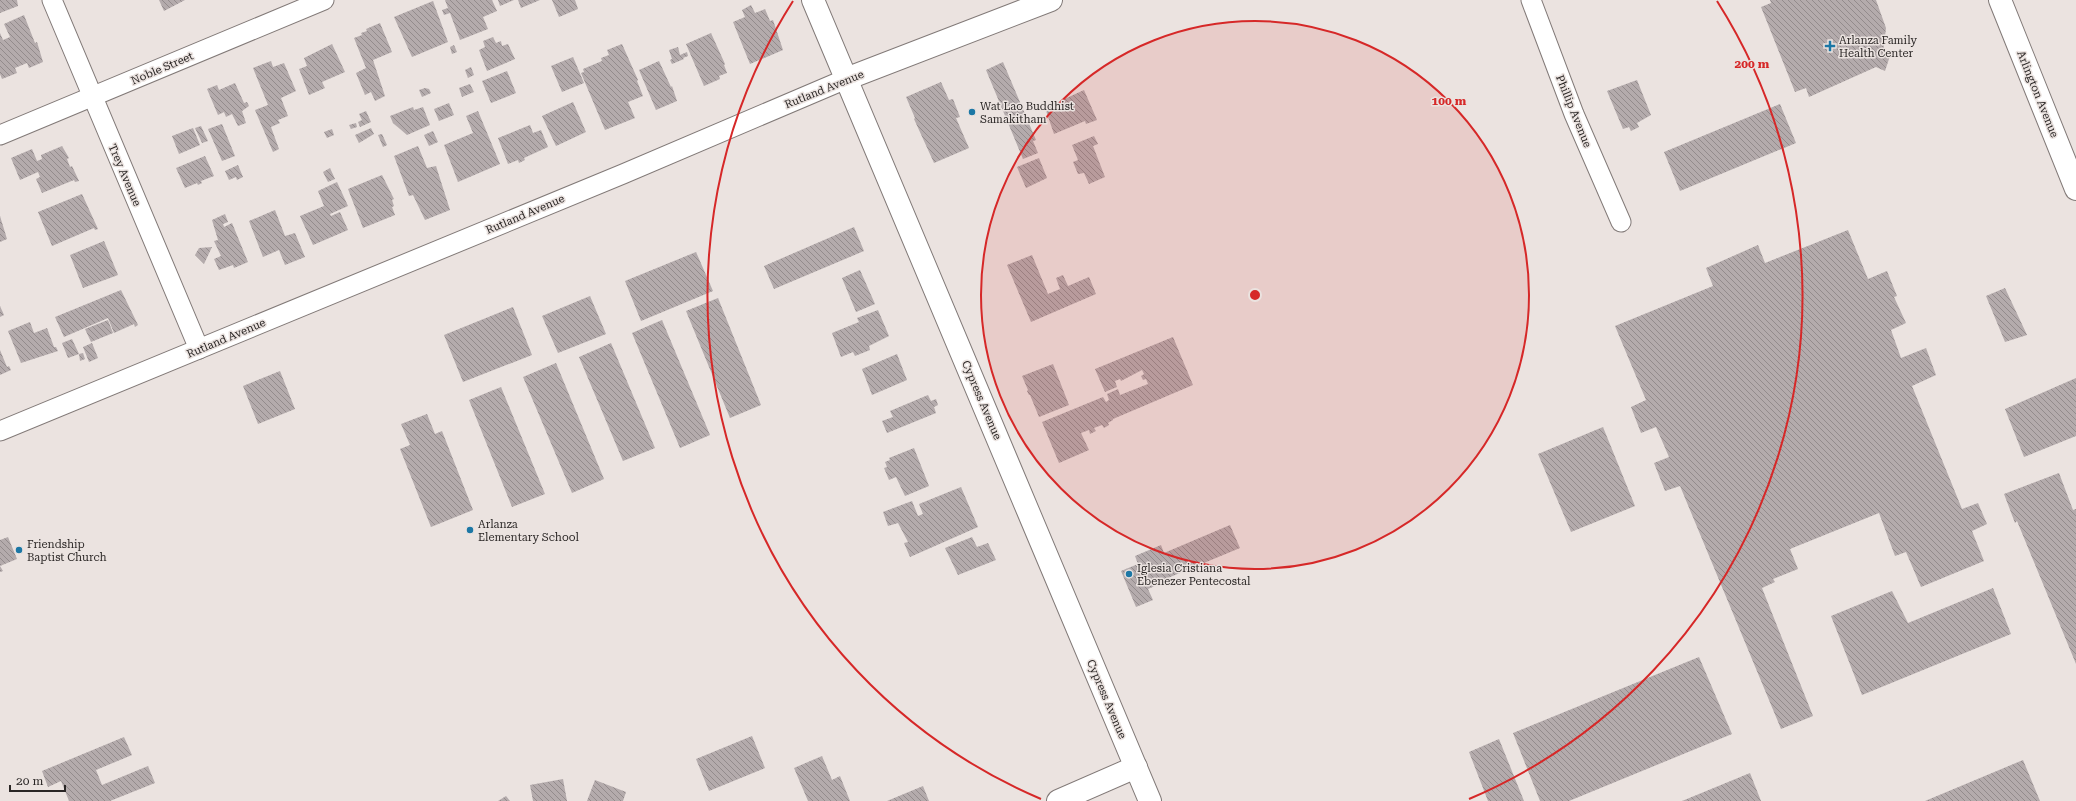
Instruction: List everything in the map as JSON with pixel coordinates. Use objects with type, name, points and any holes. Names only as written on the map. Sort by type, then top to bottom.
[{"type":"street","name":"Trey Avenue","points":[[52,0],[199,349]]},
{"type":"street","name":"Noble Street","points":[[0,135],[324,0]]},
{"type":"street","name":"Cypress Avenue","points":[[813,0],[1150,801]]},
{"type":"street","name":"Rutland Avenue","points":[[0,431],[846,79],[1051,0]]},
{"type":"street","name":"Phillip Avenue","points":[[1532,0],[1574,114],[1621,222]]},
{"type":"street","name":"Arlington Avenue","points":[[2000,0],[2076,189]]},
{"type":"street","points":[[1058,801],[1136,767]]},
{"type":"building","points":[[0,0],[17,0],[18,6],[0,13]]},
{"type":"building","points":[[159,0],[185,0],[164,11]]},
{"type":"building","points":[[445,0],[492,0],[497,11],[483,17],[488,29],[460,40],[450,13],[444,15],[442,10],[448,8]]},
{"type":"building","points":[[498,0],[514,0],[500,6]]},
{"type":"building","points":[[518,0],[540,0],[521,8]]},
{"type":"building","points":[[552,0],[575,0],[578,9],[559,17]]},
{"type":"building","name":"Arlanza Family Health Center","points":[[1770,0],[1876,0],[1886,28],[1883,54],[1890,56],[1885,71],[1876,67],[1809,97],[1806,88],[1795,92],[1761,7],[1771,3]]},
{"type":"building","points":[[433,1],[448,42],[412,57],[394,17]]},
{"type":"building","points":[[751,5],[755,13],[765,9],[770,21],[773,20],[783,50],[750,64],[733,22],[745,17],[742,10]]},
{"type":"building","points":[[24,15],[35,43],[37,42],[43,62],[29,68],[27,63],[15,68],[17,73],[2,79],[0,74],[0,33],[3,40],[10,37],[4,24]]},
{"type":"building","points":[[380,23],[392,52],[373,60],[385,96],[375,101],[371,92],[365,95],[356,73],[366,68],[354,38],[362,35],[361,33],[367,31],[366,29]]},
{"type":"building","points":[[711,33],[725,64],[727,73],[719,76],[720,79],[704,86],[686,44]]},
{"type":"building","points":[[493,37],[496,43],[501,41],[502,46],[508,44],[515,59],[487,71],[479,50],[485,47],[483,41]]},
{"type":"building","points":[[332,44],[345,72],[322,82],[325,88],[309,95],[299,69],[307,66],[304,58]]},
{"type":"building","points":[[622,44],[638,80],[637,81],[643,96],[628,102],[635,118],[605,130],[581,73],[584,72],[583,69],[602,61],[601,58],[609,55],[607,50]]},
{"type":"building","points":[[454,45],[457,52],[452,54],[450,47]]},
{"type":"building","points":[[678,47],[680,55],[687,52],[688,56],[672,64],[669,50]]},
{"type":"building","points":[[573,57],[584,83],[562,92],[551,66]]},
{"type":"building","points":[[271,61],[273,67],[284,63],[296,91],[281,98],[288,116],[278,120],[280,123],[271,127],[279,149],[273,152],[255,110],[268,105],[253,68]]},
{"type":"building","points":[[659,61],[671,87],[672,86],[677,101],[656,110],[639,70]]},
{"type":"building","points":[[1003,62],[1036,140],[1033,141],[1038,153],[1023,159],[986,70]]},
{"type":"building","points":[[471,67],[474,75],[468,78],[465,70]]},
{"type":"building","points":[[507,71],[516,93],[491,103],[482,81]]},
{"type":"building","points":[[1637,80],[1651,115],[1637,123],[1639,127],[1631,131],[1629,127],[1623,129],[1607,91]]},
{"type":"building","points":[[941,82],[949,100],[953,99],[960,117],[956,118],[969,148],[934,163],[914,119],[915,118],[906,97]]},
{"type":"building","points":[[235,83],[244,103],[247,102],[249,106],[242,111],[246,123],[238,126],[232,114],[226,117],[224,112],[218,115],[207,89],[217,85],[219,90]]},
{"type":"building","points":[[470,84],[474,92],[462,97],[459,88]]},
{"type":"building","points":[[425,88],[429,89],[431,93],[422,97],[419,90]]},
{"type":"building","points":[[1084,90],[1097,120],[1086,124],[1085,121],[1054,134],[1045,108]]},
{"type":"building","points":[[573,102],[586,132],[556,146],[542,116]]},
{"type":"building","points":[[449,103],[454,115],[439,121],[434,109]]},
{"type":"building","points":[[1780,104],[1796,143],[1680,191],[1664,152]]},
{"type":"building","points":[[413,107],[414,110],[423,107],[430,125],[407,135],[393,123],[390,116]]},
{"type":"building","points":[[366,111],[371,122],[360,127],[358,122],[362,120],[359,114]]},
{"type":"building","points":[[478,111],[500,164],[458,182],[444,145],[473,133],[466,116]]},
{"type":"building","points":[[356,123],[357,127],[351,129],[349,125]]},
{"type":"building","points":[[222,124],[235,156],[222,161],[208,129]]},
{"type":"building","points":[[530,125],[533,133],[541,130],[548,147],[524,158],[525,160],[519,163],[518,160],[508,164],[498,138]]},
{"type":"building","points":[[201,126],[208,141],[202,143],[195,128]]},
{"type":"building","points":[[193,128],[200,145],[179,154],[172,136]]},
{"type":"building","points":[[371,128],[374,134],[359,143],[355,135]]},
{"type":"building","points":[[332,129],[334,135],[327,138],[324,132]]},
{"type":"building","points":[[433,131],[438,142],[429,146],[424,135]]},
{"type":"building","points":[[382,134],[387,145],[383,147],[378,135]]},
{"type":"building","points":[[1094,136],[1098,144],[1093,146],[1105,177],[1089,184],[1084,173],[1078,174],[1073,162],[1078,160],[1072,145]]},
{"type":"building","points":[[62,146],[69,158],[67,159],[70,167],[72,166],[79,181],[75,182],[74,180],[42,193],[36,179],[40,177],[38,172],[20,180],[11,158],[32,149],[37,161],[42,159],[41,155]]},
{"type":"building","points":[[418,146],[427,168],[436,166],[450,210],[425,220],[413,195],[409,196],[394,156]]},
{"type":"building","points":[[205,156],[214,176],[201,181],[202,183],[198,185],[197,183],[185,188],[176,168]]},
{"type":"building","points":[[1039,158],[1047,178],[1026,188],[1017,167]]},
{"type":"building","points":[[238,165],[243,177],[237,180],[236,177],[229,180],[225,171]]},
{"type":"building","points":[[330,168],[335,179],[328,182],[323,172]]},
{"type":"building","points":[[382,175],[394,199],[392,200],[394,206],[392,207],[395,215],[363,228],[348,189]]},
{"type":"building","points":[[337,182],[348,206],[330,214],[331,216],[340,212],[348,230],[313,245],[300,216],[324,206],[318,191]]},
{"type":"building","points":[[82,194],[98,229],[95,230],[94,228],[52,246],[38,212]]},
{"type":"building","points":[[275,210],[285,236],[295,233],[305,257],[285,265],[279,250],[263,257],[249,221]]},
{"type":"building","points":[[225,214],[228,222],[223,224],[224,227],[232,223],[248,262],[234,268],[233,265],[219,270],[214,259],[221,256],[214,241],[218,240],[212,220]]},
{"type":"building","points":[[0,216],[7,239],[0,242]]},
{"type":"building","points":[[854,227],[864,251],[774,289],[764,266]]},
{"type":"building","points":[[1848,230],[1868,279],[1887,271],[1897,296],[1894,297],[1906,323],[1891,330],[1901,358],[1926,348],[1936,375],[1912,386],[1962,509],[1978,503],[1987,524],[1972,531],[1984,561],[1921,587],[1906,552],[1895,556],[1879,513],[1790,549],[1798,569],[1773,579],[1775,582],[1762,588],[1813,716],[1781,729],[1680,486],[1665,491],[1654,463],[1669,457],[1656,427],[1641,433],[1631,407],[1646,400],[1615,326],[1713,286],[1706,268],[1758,245],[1765,263]]},
{"type":"building","points":[[104,241],[118,275],[83,288],[70,255]]},
{"type":"building","points":[[212,247],[204,264],[195,255],[199,248]]},
{"type":"building","points":[[696,252],[713,291],[641,321],[625,281]]},
{"type":"building","points":[[1032,255],[1048,294],[1060,289],[1056,278],[1063,275],[1068,286],[1089,277],[1096,294],[1031,322],[1007,265]]},
{"type":"building","points":[[860,270],[875,304],[856,312],[842,278]]},
{"type":"building","points":[[2005,288],[2027,335],[2005,342],[1986,296]]},
{"type":"building","points":[[121,290],[138,325],[135,327],[134,324],[114,333],[108,318],[64,337],[55,317]]},
{"type":"building","points":[[590,296],[606,334],[558,353],[542,316]]},
{"type":"building","points":[[718,298],[761,405],[730,418],[686,311]]},
{"type":"building","points":[[0,306],[4,315],[0,317]]},
{"type":"building","points":[[513,307],[532,355],[463,382],[444,335]]},
{"type":"building","points":[[878,310],[889,336],[869,346],[870,350],[855,356],[853,352],[841,357],[832,333],[859,322],[857,318]]},
{"type":"building","points":[[108,320],[113,333],[91,342],[85,329]]},
{"type":"building","points":[[662,320],[710,435],[680,448],[632,333]]},
{"type":"building","points":[[30,322],[34,333],[47,328],[54,347],[56,347],[58,351],[21,363],[8,331]]},
{"type":"building","points":[[1173,337],[1193,385],[1113,419],[1108,423],[1109,425],[1104,428],[1102,425],[1094,428],[1096,431],[1090,434],[1089,430],[1081,433],[1089,450],[1059,463],[1042,422],[1103,397],[1106,402],[1109,400],[1107,394],[1118,389],[1120,395],[1148,384],[1146,379],[1143,380],[1141,376],[1144,374],[1142,370],[1121,381],[1120,379],[1115,381],[1117,387],[1105,392],[1095,369]]},
{"type":"building","points":[[72,339],[79,354],[68,358],[62,343]]},
{"type":"building","points":[[92,343],[98,358],[89,362],[83,347]]},
{"type":"building","points":[[611,343],[655,448],[623,461],[579,357]]},
{"type":"building","points":[[0,350],[7,367],[9,366],[11,370],[0,375]]},
{"type":"building","points":[[83,353],[85,359],[80,361],[79,354]]},
{"type":"building","points":[[897,354],[907,380],[872,395],[862,369]]},
{"type":"building","points":[[556,363],[604,479],[572,493],[523,377]]},
{"type":"building","points":[[1053,364],[1069,405],[1039,417],[1022,376]]},
{"type":"building","points":[[280,371],[295,409],[258,424],[243,386]]},
{"type":"building","points":[[2076,378],[2076,436],[2024,457],[2005,409]]},
{"type":"building","points":[[501,387],[545,494],[512,507],[469,400]]},
{"type":"building","points":[[928,395],[931,401],[936,399],[938,405],[934,407],[936,413],[887,433],[882,421],[893,417],[890,411]]},
{"type":"building","points":[[427,414],[435,434],[442,431],[473,510],[431,527],[400,449],[410,445],[401,424]]},
{"type":"building","points":[[1603,427],[1635,506],[1571,532],[1538,454]]},
{"type":"building","points":[[914,448],[929,486],[905,496],[896,477],[889,480],[884,468],[887,467],[885,462],[890,460],[889,458]]},
{"type":"building","points":[[2059,473],[2073,510],[2076,509],[2076,664],[2017,521],[2015,523],[2004,494]]},
{"type":"building","points":[[961,487],[978,527],[910,557],[904,543],[908,542],[898,523],[888,526],[883,512],[912,501],[918,516],[923,514],[919,504]]},
{"type":"building","points":[[1230,525],[1240,548],[1163,580],[1164,582],[1148,589],[1153,600],[1136,607],[1121,571],[1138,564],[1135,556],[1161,545],[1164,553]]},
{"type":"building","points":[[8,537],[17,559],[0,566],[0,540]]},
{"type":"building","points":[[972,537],[977,547],[988,543],[996,560],[958,575],[945,548]]},
{"type":"building","points":[[1993,588],[2011,634],[1862,695],[1831,616],[1892,591],[1908,623]]},
{"type":"building","points":[[1699,657],[1732,734],[1569,801],[1540,801],[1513,733]]},
{"type":"building","points":[[752,736],[765,768],[709,791],[696,759]]},
{"type":"building","points":[[124,737],[132,755],[96,770],[102,785],[148,766],[155,783],[110,801],[69,801],[61,781],[48,787],[42,771]]},
{"type":"building","points":[[1499,739],[1524,801],[1488,801],[1469,752]]},
{"type":"building","points":[[822,756],[832,780],[840,776],[850,801],[808,801],[794,768]]},
{"type":"building","points":[[2023,760],[2040,801],[1925,801]]},
{"type":"building","points":[[1750,773],[1761,801],[1682,801]]},
{"type":"building","points":[[563,779],[567,801],[533,801],[530,785]]},
{"type":"building","points":[[595,780],[626,792],[623,801],[587,801]]},
{"type":"building","points":[[923,786],[929,801],[887,801]]},
{"type":"building","points":[[506,796],[510,801],[498,801]]},
{"type":"place","name":"Arlanza Family Health Center","points":[[1830,46]]},
{"type":"place","name":"Wat Lao Buddhist Samakitham","points":[[972,112]]},
{"type":"place","name":"Arlanza Elementary School","points":[[470,530]]},
{"type":"place","name":"Friendship Baptist Church","points":[[19,550]]},
{"type":"place","name":"Iglesia Cristiana Ebenezer Pentecostal","points":[[1129,574]]}]
